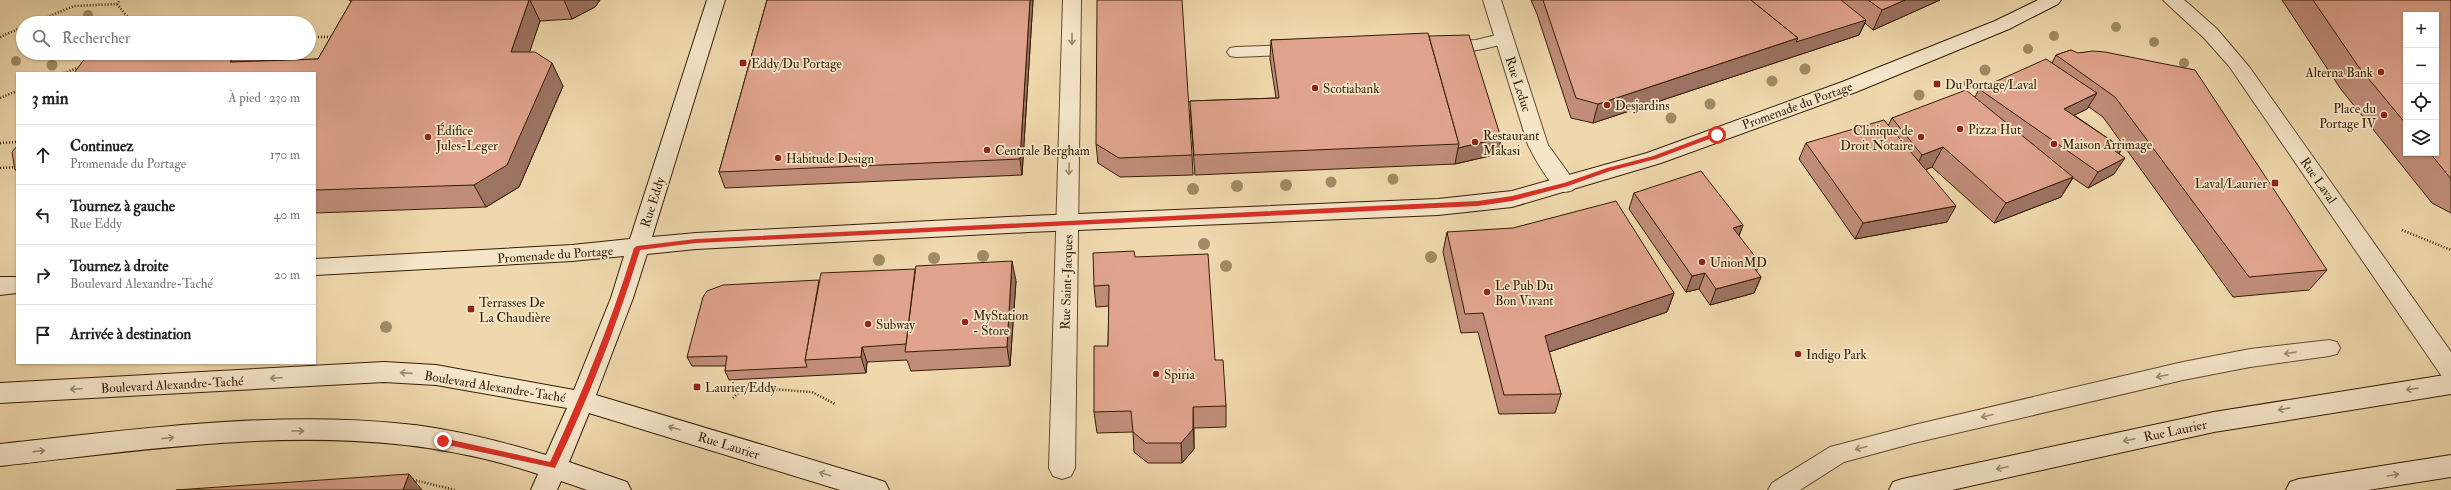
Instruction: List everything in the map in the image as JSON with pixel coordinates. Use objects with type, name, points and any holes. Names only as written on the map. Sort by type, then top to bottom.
[{"type":"street","name":"Rue Eddy","points":[[544,490],[552,466],[582,400],[622,298],[716,0]]},
{"type":"street","name":"Rue Saint-Jacques","points":[[1062,468],[1072,0]]},
{"type":"street","name":"Rue Leduc","points":[[1492,0],[1538,145],[1543,155],[1566,185]]},
{"type":"street","name":"Promenade du Portage","points":[[316,267],[637,248],[696,241],[1067,222],[1438,207],[1512,199],[1566,185],[1609,169],[1654,158],[1849,87],[2002,26],[2052,0]]},
{"type":"street","name":"Rue Laval","points":[[2172,0],[2206,28],[2239,67],[2451,372]]},
{"type":"street","points":[[0,286],[16,285]]},
{"type":"street","name":"Boulevard Alexandre-Taché","points":[[0,393],[384,372],[450,377],[582,400]]},
{"type":"street","name":"Rue Laurier","points":[[1902,490],[2214,422],[2451,384]]},
{"type":"street","name":"Rue Laurier","points":[[582,400],[876,490]]},
{"type":"street","points":[[0,455],[210,434],[293,431],[375,432],[443,441],[552,466],[618,490]]},
{"type":"street","points":[[2300,490],[2451,466]]},
{"type":"lane","points":[[1430,46],[1476,45],[1504,38]]},
{"type":"lane","points":[[1236,52],[1313,50]]},
{"type":"lane","points":[[1780,490],[1838,454],[1914,434],[2183,371],[2250,358],[2329,348]]},
{"type":"path","points":[[117,4],[120,0]]},
{"type":"path","points":[[50,16],[74,6],[117,4]]},
{"type":"path","points":[[117,4],[126,16]]},
{"type":"path","points":[[0,37],[16,30]]},
{"type":"path","points":[[316,37],[336,37]]},
{"type":"path","points":[[66,72],[86,64]]},
{"type":"path","points":[[0,98],[16,91]]},
{"type":"path","points":[[0,143],[16,142]]},
{"type":"path","points":[[0,168],[16,168]]},
{"type":"path","points":[[2402,230],[2451,250]]},
{"type":"path","points":[[733,398],[744,387],[812,392],[835,404]]},
{"type":"path","points":[[402,479],[425,481],[444,488],[455,490]]},
{"type":"building","name":"Édifice Jules-Leger","points":[[352,0],[529,0],[511,52],[535,52],[552,63],[507,165],[474,185],[316,190],[316,72],[75,72],[84,60],[232,60],[230,62],[318,59]]},
{"type":"building","points":[[767,0],[1030,0],[1020,159],[719,172]]},
{"type":"building","points":[[1097,0],[1182,0],[1192,155],[1119,158],[1096,144]]},
{"type":"building","points":[[1543,0],[1751,0],[1798,38],[1598,104],[1576,98]]},
{"type":"building","points":[[1751,0],[1841,0],[1866,20],[1796,42],[1798,38]]},
{"type":"building","points":[[1868,0],[1905,0],[1882,10]]},
{"type":"building","points":[[2313,0],[2451,0],[2451,179],[2432,156],[2439,156],[2439,12],[2403,12],[2403,120],[2358,66]]},
{"type":"building","points":[[1428,33],[1459,144],[1194,155],[1190,101],[1279,98],[1271,40]]},
{"type":"building","points":[[1469,35],[1501,138],[1458,148],[1459,144],[1429,36]]},
{"type":"building","points":[[2071,50],[2078,53],[2093,51],[2105,52],[2195,70],[2327,270],[2249,277],[2115,97],[2056,55]]},
{"type":"building","points":[[2046,59],[2097,93],[2064,109],[2122,148],[2115,151],[2125,158],[2098,172],[1979,89]]},
{"type":"building","points":[[1966,90],[2073,177],[2006,203],[1943,147],[1922,155],[1892,118]]},
{"type":"building","points":[[1884,120],[1956,206],[1863,223],[1806,143]]},
{"type":"building","points":[[16,147],[16,170],[15,170],[12,152]]},
{"type":"building","name":"UnionMD","points":[[1701,171],[1743,225],[1733,228],[1760,263],[1752,265],[1761,277],[1716,289],[1705,273],[1692,276],[1634,193]]},
{"type":"building","points":[[1616,201],[1674,293],[1545,336],[1561,394],[1504,395],[1483,313],[1465,314],[1447,232],[1513,228]]},
{"type":"building","name":"Spiria","points":[[1134,251],[1135,257],[1208,254],[1215,360],[1223,360],[1226,406],[1193,407],[1193,429],[1181,443],[1146,443],[1133,432],[1131,411],[1094,412],[1094,346],[1108,346],[1109,285],[1094,286],[1093,253]]},
{"type":"building","name":"MyStation - Store","points":[[1012,261],[1007,347],[905,352],[916,266]]},
{"type":"building","name":"Subway","points":[[915,269],[906,344],[862,347],[861,357],[805,360],[821,273]]},
{"type":"building","points":[[819,280],[805,360],[807,367],[725,371],[727,356],[687,357],[703,297],[707,291],[723,285]]},
{"type":"building","points":[[409,474],[403,490],[176,490]]},
{"type":"place","name":"Eddy/Du Portage","points":[[743,63]]},
{"type":"place","name":"Alterna Bank","points":[[2381,72]]},
{"type":"place","name":"Du Portage/Laval","points":[[1937,84]]},
{"type":"place","name":"Scotiabank","points":[[1315,88]]},
{"type":"place","name":"Desjardins","points":[[1607,105]]},
{"type":"place","name":"Place du Portage IV","points":[[2384,115]]},
{"type":"place","name":"Pizza Hut","points":[[1960,129]]},
{"type":"place","name":"Édifice Jules-Leger","points":[[428,137]]},
{"type":"place","name":"Clinique de Droit Notaire","points":[[1921,137]]},
{"type":"place","name":"Restaurant Makasi","points":[[1475,142]]},
{"type":"place","name":"Maison Arrimage","points":[[2054,144]]},
{"type":"place","name":"Centrale Bergham","points":[[987,150]]},
{"type":"place","name":"Habitude Design","points":[[778,158]]},
{"type":"place","name":"Laval/Laurier","points":[[2275,183]]},
{"type":"place","name":"UnionMD","points":[[1702,262]]},
{"type":"place","name":"Le Pub Du Bon Vivant","points":[[1487,292]]},
{"type":"place","name":"Terrasses De La Chaudière","points":[[471,309]]},
{"type":"place","name":"MyStation - Store","points":[[965,322]]},
{"type":"place","name":"Subway","points":[[868,324]]},
{"type":"place","name":"Indigo Park","points":[[1798,354]]},
{"type":"place","name":"Spiria","points":[[1156,374]]},
{"type":"place","name":"Laurier/Eddy","points":[[697,387]]},
{"type":"route","points":[[443,441],[552,466],[582,400],[622,298],[637,248],[696,241],[1029,224],[1438,207],[1478,203],[1512,199],[1535,194],[1590,177],[1609,169],[1654,158],[1717,135]]}]
